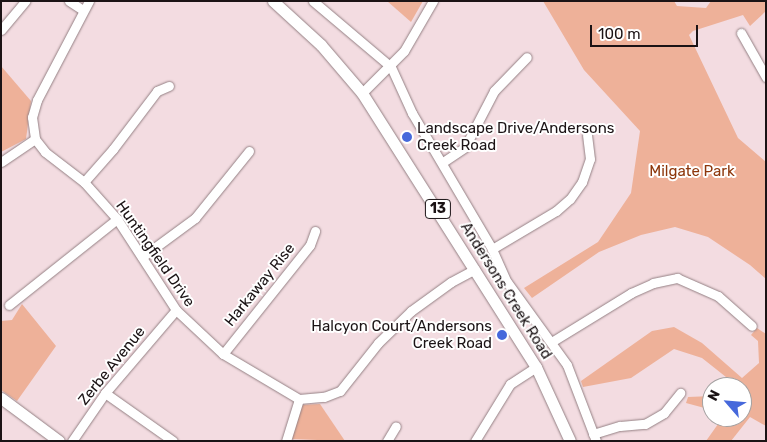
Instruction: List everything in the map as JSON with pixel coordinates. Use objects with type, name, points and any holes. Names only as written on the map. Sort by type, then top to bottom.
[{"type":"main road","name":"Andersons Creek Road","points":[[273,1],[321,45],[362,93],[476,269],[536,367],[570,441]]},
{"type":"main road","points":[[1,398],[59,441]]},
{"type":"street","points":[[1,30],[25,1]]},
{"type":"street","points":[[69,1],[83,10]]},
{"type":"street","points":[[1,162],[35,139],[32,117],[36,100],[89,1]]},
{"type":"street","name":"Andersons Creek Road","points":[[313,1],[391,67],[412,113],[443,162],[492,249],[507,282],[552,341],[567,365],[595,437]]},
{"type":"street","points":[[362,93],[391,67],[421,25],[433,1]]},
{"type":"street","points":[[741,33],[766,77]]},
{"type":"street","points":[[443,162],[465,147],[494,91],[527,58]]},
{"type":"street","points":[[84,182],[113,149],[157,91],[169,86]]},
{"type":"street","points":[[492,249],[556,211],[570,199],[582,182],[590,158],[587,135]]},
{"type":"street","name":"Huntingfield Drive","points":[[35,139],[45,152],[84,182],[117,219],[176,310],[223,354],[299,399]]},
{"type":"street","points":[[142,257],[195,218],[249,151]]},
{"type":"street","points":[[8,305],[117,219]]},
{"type":"street","name":"Harkaway Rise","points":[[223,354],[310,245],[315,231]]},
{"type":"street","points":[[286,441],[299,399],[324,397],[340,391],[378,343],[412,311],[451,282],[476,269]]},
{"type":"street","points":[[552,341],[631,293],[653,283],[677,278],[718,296],[752,326]]},
{"type":"street","name":"Zerbe Avenue","points":[[72,441],[105,393],[176,310]]},
{"type":"street","points":[[475,441],[510,384],[536,367]]},
{"type":"street","points":[[105,393],[173,441]]},
{"type":"street","points":[[595,437],[620,426],[645,424],[664,413],[680,393]]},
{"type":"street","points":[[387,441],[396,426]]},
{"type":"green space","points":[[387,1],[423,1],[411,22]]},
{"type":"green space","name":"Milgate Park","points":[[543,1],[674,1],[677,6],[706,8],[711,1],[766,1],[766,11],[750,26],[743,15],[693,31],[689,35],[738,138],[766,162],[766,279],[750,265],[708,237],[675,227],[641,235],[599,252],[532,298],[524,288],[598,242],[631,193],[640,131],[584,70]]},
{"type":"green space","points":[[1,66],[31,101],[26,139],[1,152]]},
{"type":"green space","points":[[22,304],[56,346],[17,401],[1,390],[1,321],[12,320]]},
{"type":"green space","points":[[674,327],[702,343],[741,377],[726,377],[702,358],[674,349],[631,378],[583,387],[581,381],[652,331]]},
{"type":"green space","points":[[757,328],[766,334],[766,426],[752,418],[752,377],[743,377],[759,363],[758,341],[751,335]]},
{"type":"green space","points":[[702,396],[702,407],[686,403],[688,397]]},
{"type":"green space","points":[[320,404],[345,441],[290,439],[299,405]]},
{"type":"green space","points":[[716,427],[742,427],[731,441],[706,441]]},
{"type":"place","name":"Landscape Drive/Andersons Creek Road","points":[[407,137]]},
{"type":"place","name":"Halcyon Court/Andersons Creek Road","points":[[502,335]]}]
